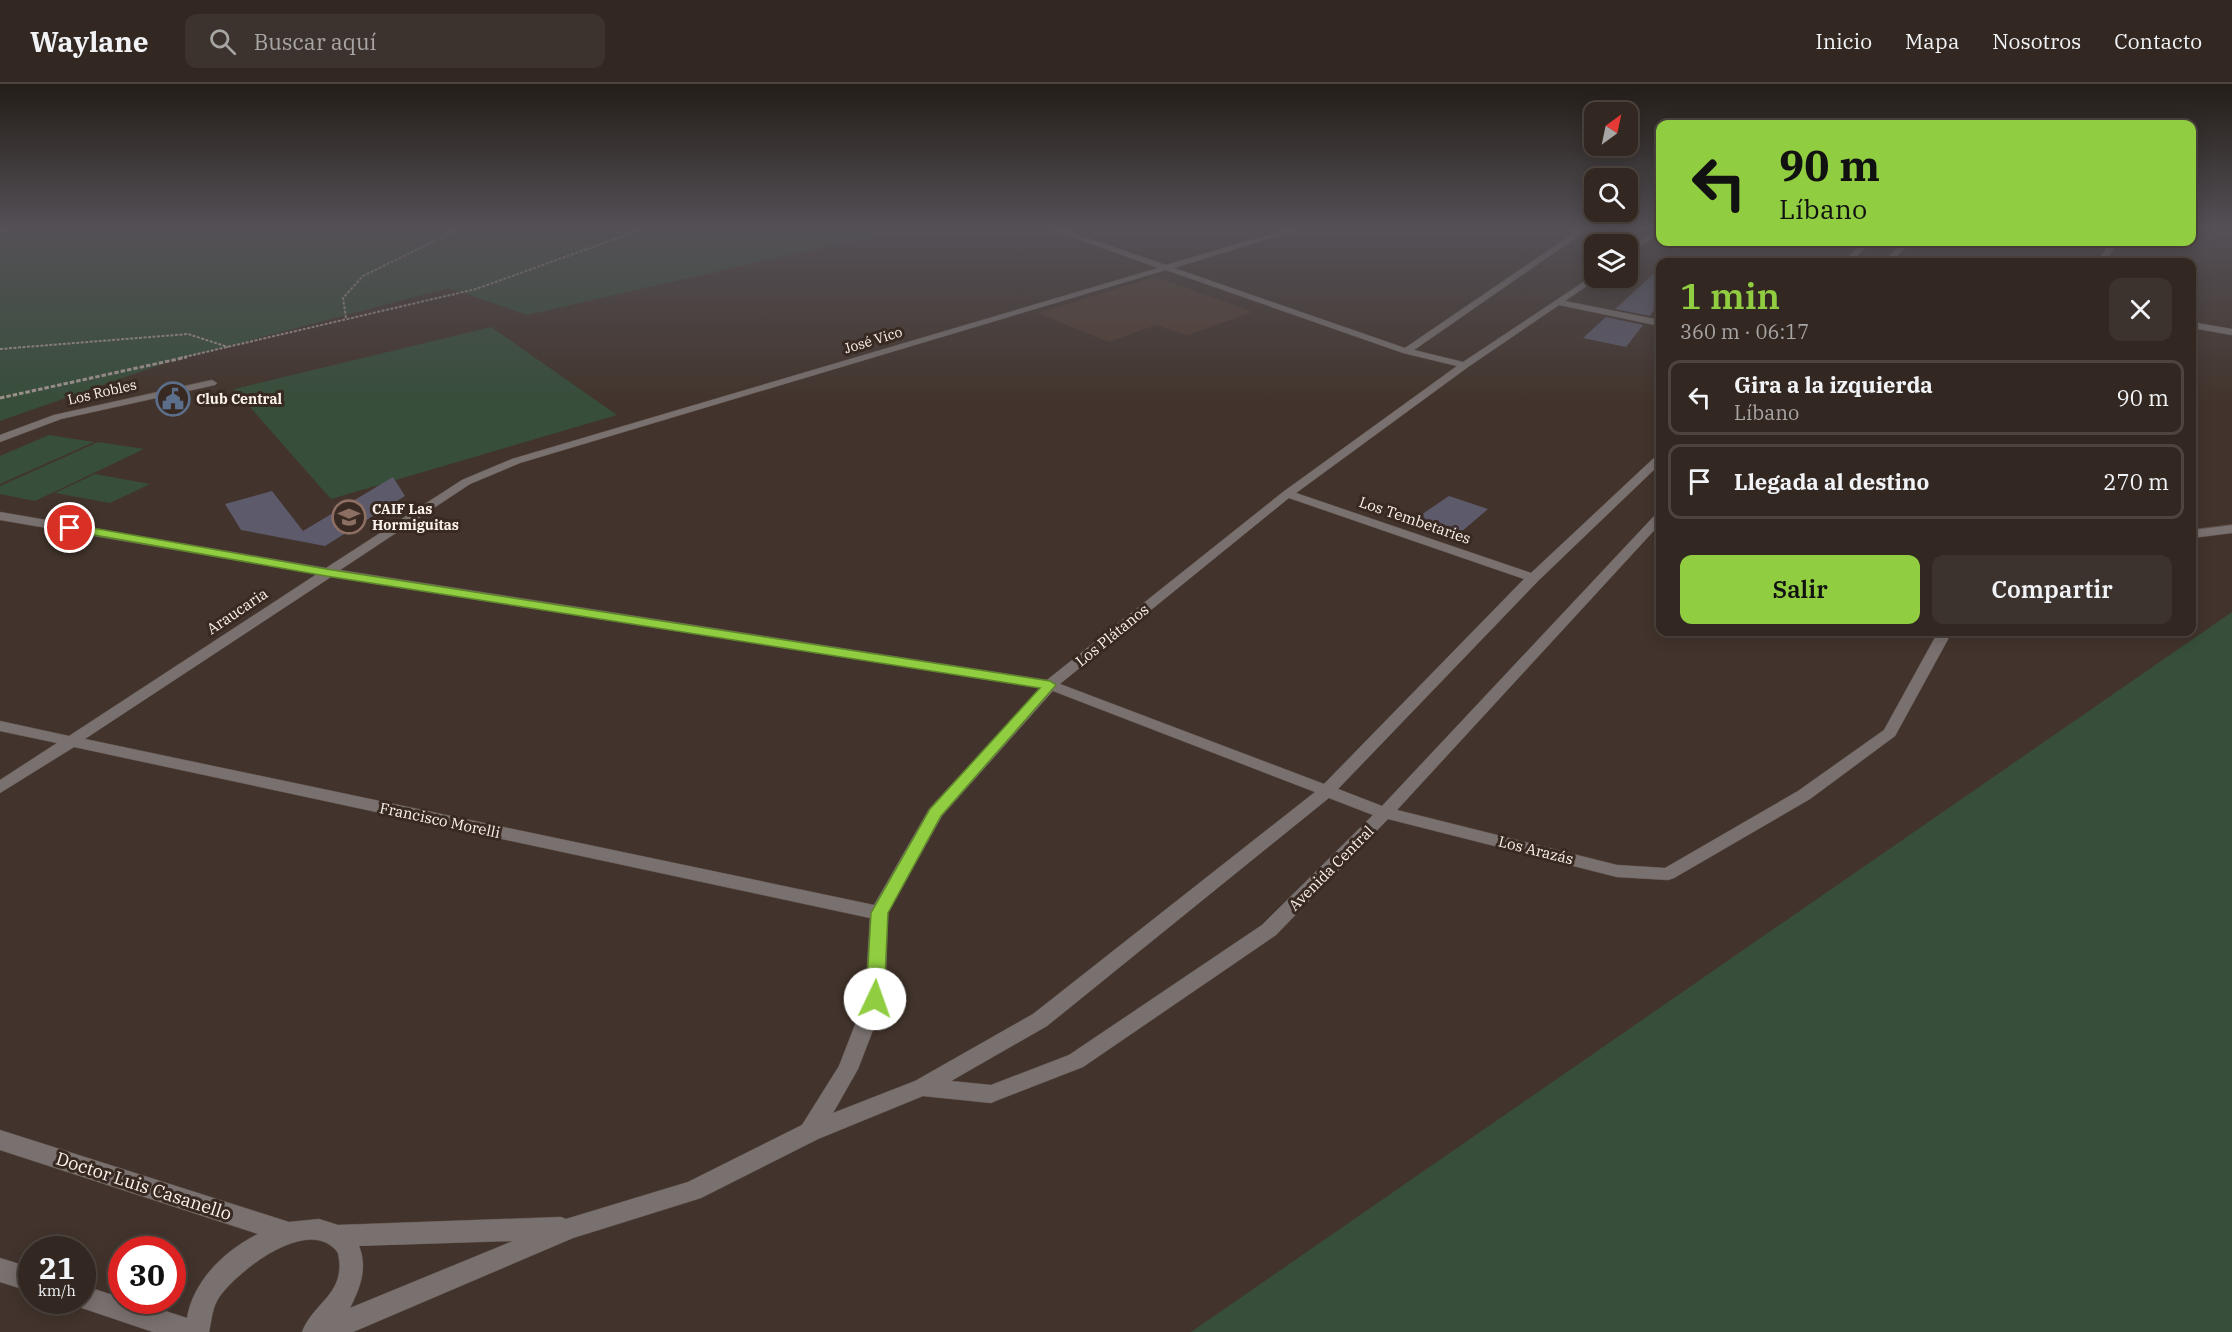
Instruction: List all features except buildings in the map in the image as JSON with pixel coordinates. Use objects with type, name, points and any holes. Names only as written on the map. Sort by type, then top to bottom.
[{"type":"street","name":"José Vico","points":[[564,446],[1096,288]]},
{"type":"street","points":[[1223,288],[1406,351],[1465,365]]},
{"type":"street","points":[[1406,351],[1498,288]]},
{"type":"street","name":"Los Plátanos","points":[[810,1132],[848,1069],[875,999],[879,913],[935,813],[1050,685],[1287,494],[1465,365],[1578,288]]},
{"type":"street","points":[[1559,302],[1656,322]]},
{"type":"street","points":[[2196,326],[2232,332]]},
{"type":"street","name":"Los Robles","points":[[0,438],[58,417],[212,383]]},
{"type":"street","name":"Araucaria","points":[[0,788],[326,572],[466,483],[516,461],[564,446]]},
{"type":"street","points":[[323,1332],[570,1228],[693,1191],[810,1132],[922,1087],[1040,1020],[1327,791],[1533,578],[1656,462]]},
{"type":"street","name":"Los Tembetaries","points":[[1287,494],[1533,578]]},
{"type":"street","name":"Los Arazás","points":[[0,516],[326,572],[1050,685],[1385,813],[1617,871],[1668,874],[1804,795],[1890,733],[1943,636]]},
{"type":"street","name":"Avenida Central","points":[[922,1087],[991,1094],[1076,1061],[1269,930],[1385,813],[1656,521]]},
{"type":"street","points":[[2196,534],[2232,529]]},
{"type":"street","name":"Francisco Morelli","points":[[0,726],[879,913]]},
{"type":"street","name":"Doctor Luis Casanello","points":[[0,1140],[288,1233]]},
{"type":"street","points":[[197,1332],[202,1304],[223,1274],[254,1248],[288,1233],[316,1230],[338,1236],[570,1228]]},
{"type":"street","points":[[314,1332],[330,1317],[346,1292],[353,1269],[350,1250],[338,1236]]},
{"type":"street","points":[[0,1270],[18,1276]]},
{"type":"street","points":[[96,1301],[191,1332]]},
{"type":"path","points":[[346,318],[343,298],[352,288]]},
{"type":"path","points":[[0,398],[229,348],[346,318],[478,288]]},
{"type":"path","points":[[0,349],[188,334],[229,348]]},
{"type":"shaded area","points":[[1118,288],[1186,288],[1253,312],[1187,335],[1156,325],[1109,342],[1038,313]]},
{"type":"green space","points":[[0,288],[448,288],[168,362],[0,421]]},
{"type":"green space","points":[[450,288],[644,288],[527,315]]},
{"type":"green space","points":[[491,327],[617,415],[331,499],[234,389]]},
{"type":"green space","points":[[49,435],[94,442],[0,484],[0,456]]},
{"type":"green space","points":[[98,442],[144,449],[35,501],[0,494],[0,486]]},
{"type":"green space","points":[[95,474],[150,484],[110,503],[55,493]]},
{"type":"green space","points":[[2232,612],[2232,1332],[1191,1332]]},
{"type":"place","name":"Club Central","points":[[173,399]]},
{"type":"place","name":"CAIF Las Hormiguitas","points":[[349,517]]},
{"type":"route","points":[[70,528],[326,572],[1050,685],[935,813],[879,913],[875,999]]}]
